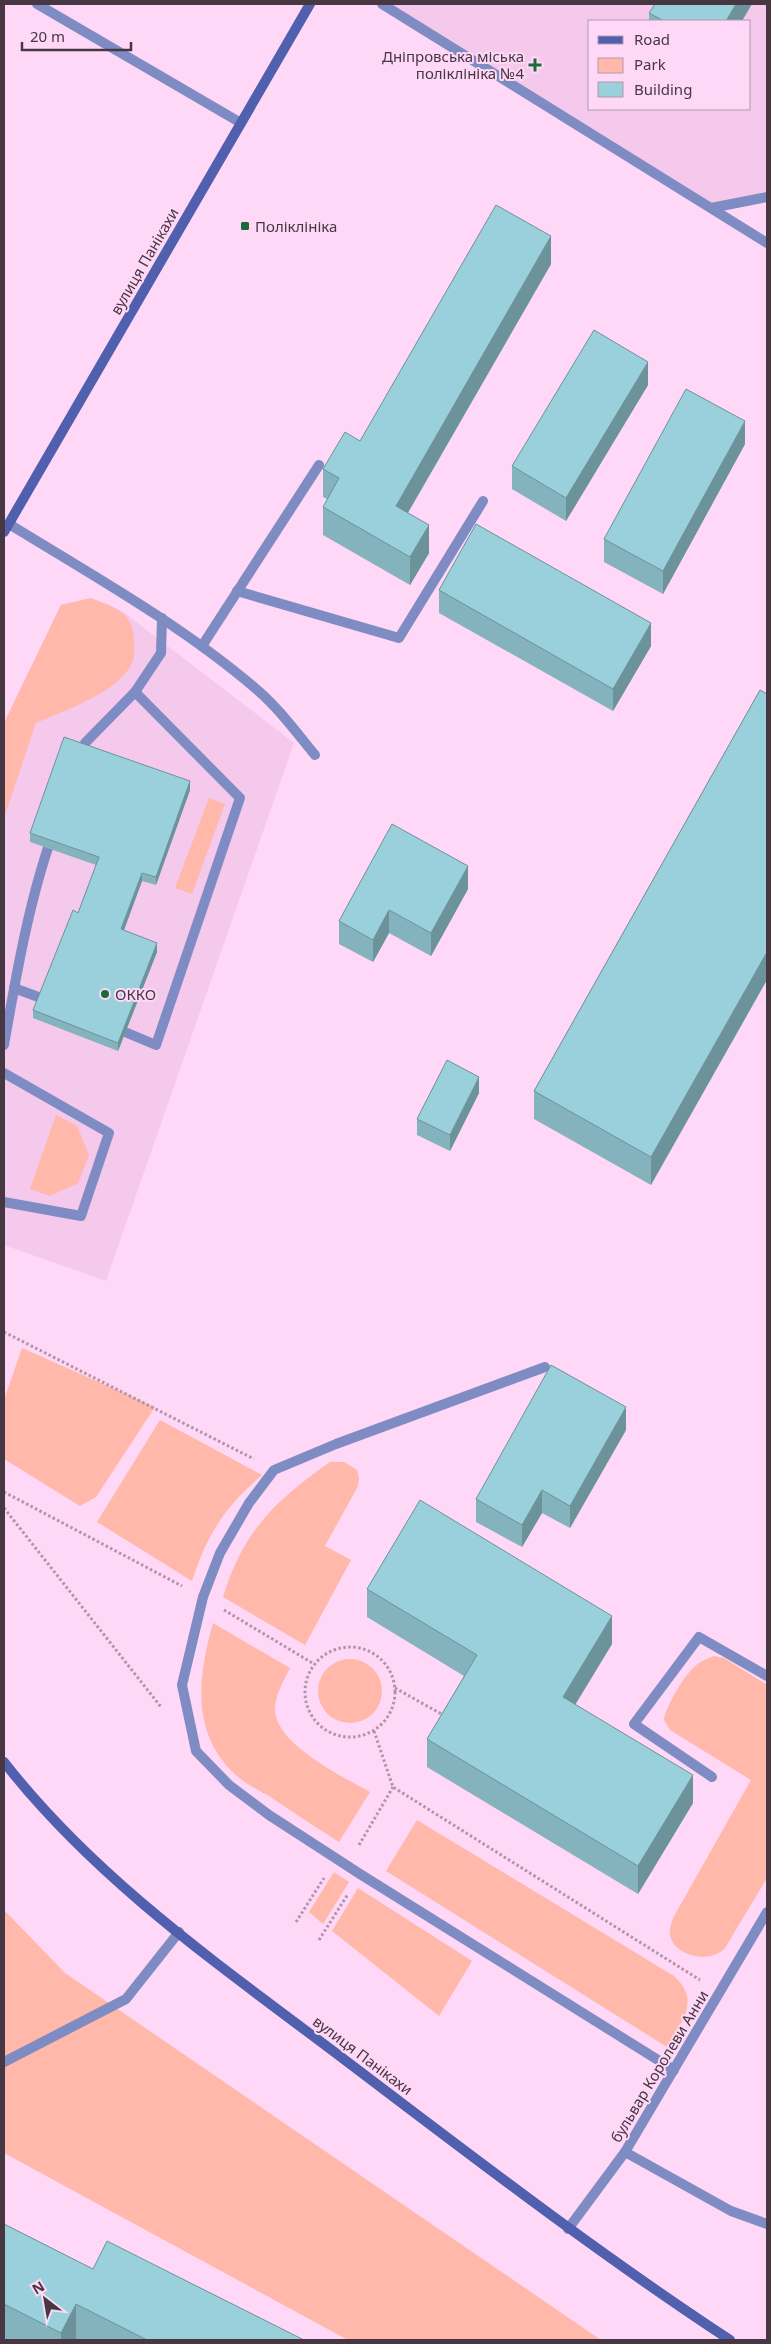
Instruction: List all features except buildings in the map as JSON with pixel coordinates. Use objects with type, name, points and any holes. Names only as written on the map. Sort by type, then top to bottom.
[{"type":"street","points":[[37,4],[241,124]]},
{"type":"street","name":"вулиця Панікахи","points":[[6,528],[310,4]]},
{"type":"street","points":[[382,4],[767,243]]},
{"type":"street","points":[[711,208],[767,197]]},
{"type":"street","points":[[202,646],[320,465]]},
{"type":"street","points":[[237,590],[399,638],[483,501]]},
{"type":"street","points":[[6,528],[162,618],[202,646],[256,688],[281,714],[315,755]]},
{"type":"street","points":[[76,770],[85,743],[135,692],[161,653],[162,618]]},
{"type":"street","points":[[125,1032],[156,1045],[240,798],[135,692]]},
{"type":"street","points":[[4,1045],[14,988],[44,858],[57,822]]},
{"type":"street","points":[[14,988],[41,998]]},
{"type":"street","points":[[4,1073],[108,1133],[81,1216],[4,1202]]},
{"type":"street","points":[[544,1367],[336,1444],[274,1470],[249,1504],[220,1553],[203,1597],[182,1685],[196,1751],[229,1785],[336,1859],[674,2070]]},
{"type":"street","points":[[712,1777],[634,1724],[699,1637],[767,1676]]},
{"type":"street","name":"вулиця Панікахи","points":[[4,1762],[73,1842],[179,1932],[568,2229],[730,2340]]},
{"type":"street","name":"бульвар Королеви Анни","points":[[568,2229],[625,2152],[767,1912]]},
{"type":"street","points":[[4,2062],[126,1999],[179,1932]]},
{"type":"street","points":[[625,2152],[731,2211],[767,2224]]},
{"type":"path","points":[[4,1332],[274,1470]]},
{"type":"path","points":[[4,1492],[203,1597],[314,1664]]},
{"type":"path","points":[[4,1508],[165,1712]]},
{"type":"path","points":[[355,1646],[370,1650],[383,1659],[392,1672],[396,1688],[391,1712],[384,1723],[374,1731],[360,1736],[340,1736],[321,1727],[312,1717],[306,1704],[304,1690],[307,1677],[314,1664],[325,1653],[340,1647],[355,1646]]},
{"type":"path","points":[[396,1688],[454,1721]]},
{"type":"path","points":[[374,1731],[393,1787],[720,1993]]},
{"type":"path","points":[[347,1865],[393,1787]]},
{"type":"path","points":[[296,1922],[336,1859]]},
{"type":"path","points":[[319,1940],[360,1874]]},
{"type":"shaded area","name":"Дніпровська міська поліклініка №4","points":[[393,4],[767,4],[767,197],[711,208],[390,9]]},
{"type":"shaded area","name":"ОККО","points":[[91,598],[122,611],[294,743],[106,1281],[4,1245],[4,723],[61,605]]},
{"type":"green space","points":[[91,598],[114,608],[126,616],[130,622],[133,630],[134,655],[130,667],[121,678],[94,697],[36,723],[4,818],[4,723],[61,605]]},
{"type":"green space","points":[[209,798],[225,804],[192,894],[175,888]]},
{"type":"green space","points":[[56,1115],[77,1126],[89,1155],[78,1183],[50,1196],[30,1189]]},
{"type":"green space","points":[[22,1348],[155,1407],[96,1497],[80,1506],[4,1459],[4,1400]]},
{"type":"green space","points":[[160,1420],[262,1475],[238,1498],[219,1522],[204,1549],[192,1581],[97,1522]]},
{"type":"green space","points":[[330,1462],[344,1462],[357,1470],[359,1479],[358,1486],[325,1546],[351,1560],[305,1645],[223,1597],[231,1574],[251,1535],[293,1490]]},
{"type":"green space","points":[[213,1623],[290,1668],[279,1692],[275,1707],[277,1720],[285,1733],[297,1746],[312,1757],[370,1792],[339,1842],[237,1776],[222,1760],[211,1742],[205,1724],[202,1684],[204,1664]]},
{"type":"green space","points":[[714,1656],[724,1658],[767,1685],[767,1878],[725,1948],[719,1953],[702,1957],[685,1953],[673,1942],[670,1930],[673,1918],[751,1780],[670,1730],[664,1720],[671,1700],[689,1672],[700,1662]]},
{"type":"green space","points":[[344,1659],[356,1659],[373,1668],[380,1679],[382,1691],[380,1703],[373,1714],[356,1723],[344,1723],[332,1718],[323,1709],[318,1697],[318,1685],[323,1673],[332,1664]]},
{"type":"green space","points":[[417,1820],[674,1976],[682,1985],[688,2003],[683,2020],[667,2047],[386,1871]]},
{"type":"green space","points":[[334,1872],[349,1882],[323,1924],[309,1912]]},
{"type":"green space","points":[[358,1888],[472,1961],[439,2016],[332,1931]]},
{"type":"green space","points":[[4,1910],[65,1973],[601,2340],[348,2340],[4,2153]]},
{"type":"place","name":"Дніпровська міська поліклініка №4","points":[[535,65]]},
{"type":"place","name":"Поліклініка","points":[[245,226]]},
{"type":"place","name":"ОККО","points":[[105,994]]}]
